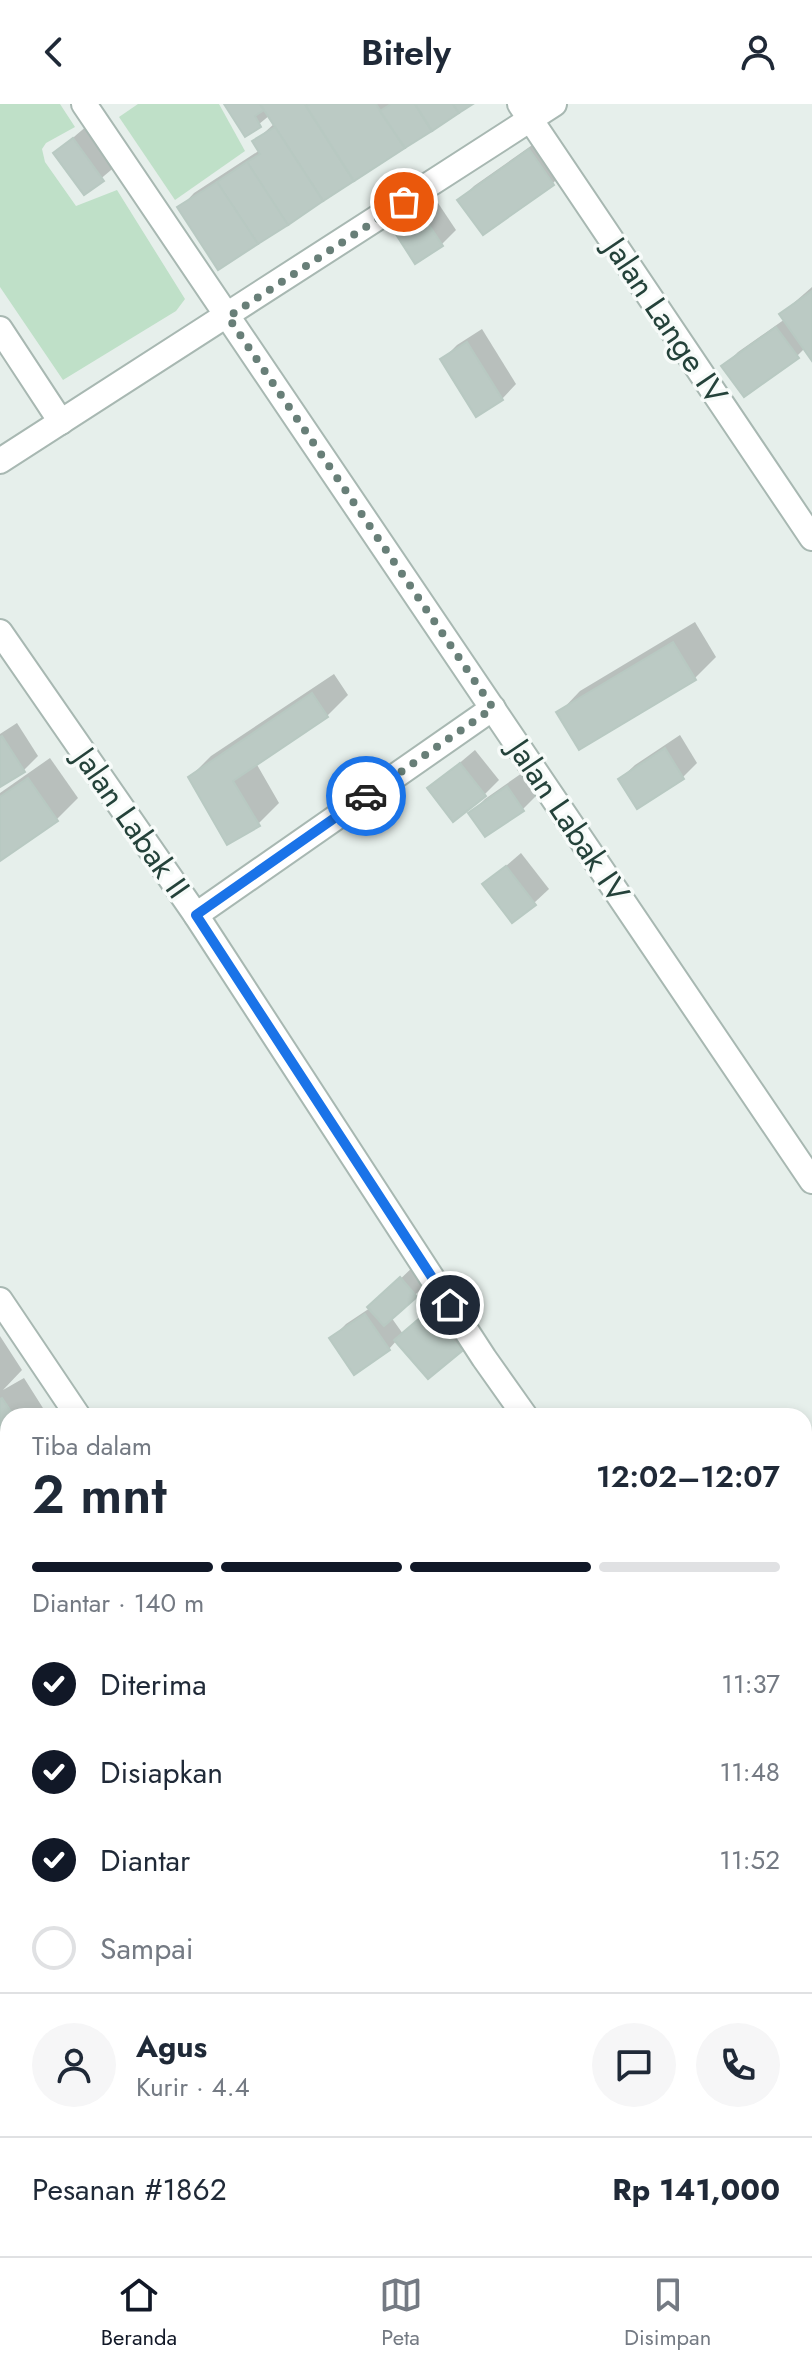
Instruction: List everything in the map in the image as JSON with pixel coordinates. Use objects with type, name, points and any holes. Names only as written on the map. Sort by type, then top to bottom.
[{"type":"street","name":"Jalan Labak IV","points":[[84,104],[812,1181]]},
{"type":"street","points":[[0,461],[228,317],[525,112],[554,104]]},
{"type":"street","name":"Jalan Lange IV","points":[[525,112],[812,538]]},
{"type":"street","points":[[0,329],[61,422]]},
{"type":"street","name":"Jalan Labak II","points":[[0,632],[196,915],[475,1345],[519,1408]]},
{"type":"street","points":[[196,915],[493,708]]},
{"type":"street","points":[[0,1300],[73,1408]]},
{"type":"green space","points":[[0,104],[60,104],[75,127],[46,143],[42,149],[45,162],[76,206],[117,190],[185,299],[176,311],[63,380],[0,287]]},
{"type":"green space","points":[[138,104],[219,104],[245,151],[175,200],[119,117]]},
{"type":"building","points":[[224,104],[260,104],[264,110],[255,116],[261,127],[245,137]]},
{"type":"building","points":[[260,104],[305,104],[354,181],[323,201]]},
{"type":"building","points":[[376,104],[405,148],[354,181],[306,106]]},
{"type":"building","points":[[391,104],[415,104],[432,131],[405,148],[380,111]]},
{"type":"building","points":[[415,104],[453,104],[459,113],[432,131]]},
{"type":"building","points":[[453,104],[473,104],[459,113]]},
{"type":"building","points":[[275,127],[323,201],[288,225],[247,162],[260,154],[252,141]]},
{"type":"building","points":[[73,138],[104,181],[84,195],[53,153]]},
{"type":"building","points":[[529,149],[554,185],[483,235],[457,200]]},
{"type":"building","points":[[247,162],[288,225],[258,244],[217,182]]},
{"type":"building","points":[[217,182],[258,244],[218,270],[177,207]]},
{"type":"building","points":[[417,207],[443,246],[415,264],[390,225]]},
{"type":"building","points":[[812,291],[812,361],[779,314]]},
{"type":"building","points":[[776,327],[799,358],[744,397],[721,366]]},
{"type":"building","points":[[467,342],[503,400],[476,417],[440,359]]},
{"type":"building","points":[[673,642],[696,680],[579,750],[556,712]]},
{"type":"building","points":[[312,693],[328,717],[233,781],[260,826],[227,845],[188,777]]},
{"type":"building","points":[[0,737],[25,772],[0,787]]},
{"type":"building","points":[[665,748],[684,779],[637,809],[618,779]]},
{"type":"building","points":[[460,763],[486,796],[453,822],[427,788]]},
{"type":"building","points":[[28,778],[58,821],[0,861],[0,797]]},
{"type":"building","points":[[507,786],[524,811],[485,837],[468,813]]},
{"type":"building","points":[[506,866],[536,905],[512,923],[482,884]]},
{"type":"building","points":[[400,1277],[417,1297],[384,1326],[367,1307]]},
{"type":"building","points":[[428,1311],[462,1351],[428,1379],[394,1340]]},
{"type":"building","points":[[365,1314],[390,1350],[354,1375],[329,1338]]},
{"type":"building","points":[[2,1398],[9,1408],[0,1408]]},
{"type":"way so far","points":[[366,796],[493,708],[228,317],[404,202]]},
{"type":"route","points":[[366,796],[196,915],[450,1305]]}]
